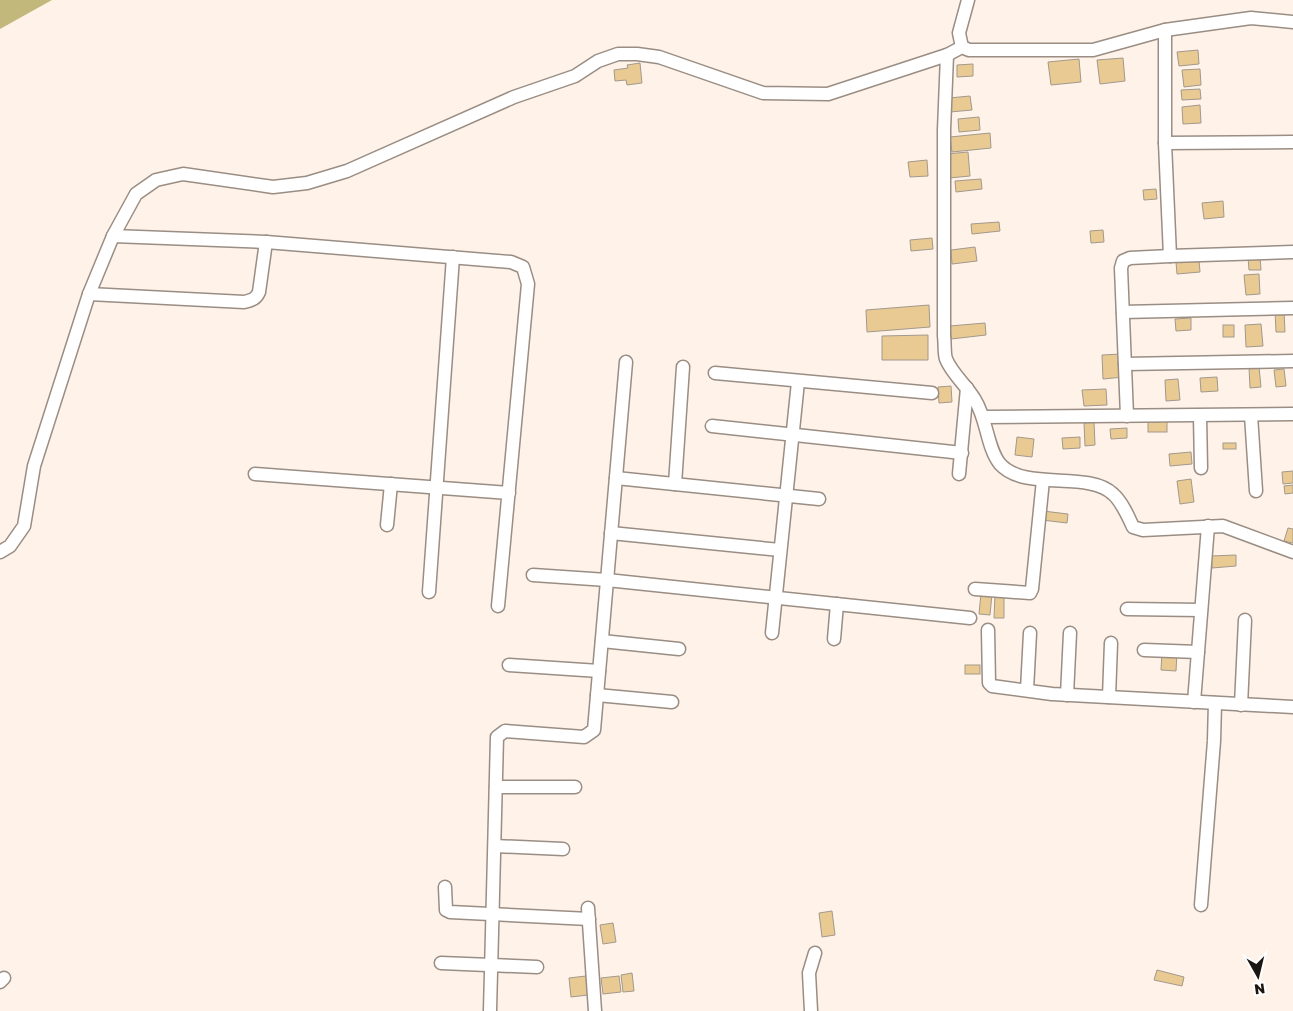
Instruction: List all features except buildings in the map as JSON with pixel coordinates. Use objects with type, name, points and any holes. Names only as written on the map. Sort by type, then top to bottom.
[{"type":"street","points":[[962,47],[959,33],[968,0]]},
{"type":"street","points":[[962,47],[969,50],[1093,50],[1164,30],[1251,18],[1293,22]]},
{"type":"street","points":[[1164,30],[1165,142],[1170,256]]},
{"type":"street","points":[[0,552],[10,546],[24,526],[34,466],[89,294],[113,236],[136,194],[156,180],[183,174],[273,187],[307,183],[347,171],[514,97],[568,79],[598,61],[618,54],[659,57],[763,93],[828,94],[947,55],[962,47]]},
{"type":"street","points":[[947,55],[944,130],[944,336],[946,359],[967,388],[984,417],[994,450],[1001,464],[1015,473],[1043,480],[1096,485],[1113,493],[1133,527],[1143,530],[1222,526],[1293,552]]},
{"type":"street","points":[[1165,142],[1293,142]]},
{"type":"street","points":[[113,236],[266,242],[511,262],[523,267],[528,284],[498,606]]},
{"type":"street","points":[[89,294],[244,302],[252,300],[260,292],[266,242]]},
{"type":"street","points":[[1127,416],[1121,268],[1123,261],[1130,258],[1293,252]]},
{"type":"street","points":[[429,592],[453,257]]},
{"type":"street","points":[[1123,312],[1293,308]]},
{"type":"street","points":[[1125,364],[1293,361]]},
{"type":"street","points":[[490,1011],[497,737],[500,733],[512,731],[584,737],[594,730],[626,362]]},
{"type":"street","points":[[675,484],[683,367]]},
{"type":"street","points":[[715,373],[932,393]]},
{"type":"street","points":[[772,633],[798,382]]},
{"type":"street","points":[[959,474],[967,388]]},
{"type":"street","points":[[984,417],[1293,414]]},
{"type":"street","points":[[1251,415],[1256,491]]},
{"type":"street","points":[[1200,416],[1202,468]]},
{"type":"street","points":[[712,426],[962,453]]},
{"type":"street","points":[[255,474],[509,493]]},
{"type":"street","points":[[616,478],[819,499]]},
{"type":"street","points":[[975,589],[1030,594],[1043,480]]},
{"type":"street","points":[[387,525],[391,484]]},
{"type":"street","points":[[1194,702],[1208,526]]},
{"type":"street","points":[[611,533],[780,550]]},
{"type":"street","points":[[533,575],[607,580],[970,618]]},
{"type":"street","points":[[834,639],[837,604]]},
{"type":"street","points":[[1128,609],[1201,610]]},
{"type":"street","points":[[1241,704],[1245,620]]},
{"type":"street","points":[[988,630],[989,683],[992,686],[1067,695],[1293,707]]},
{"type":"street","points":[[1027,690],[1030,633]]},
{"type":"street","points":[[1067,695],[1070,633]]},
{"type":"street","points":[[602,641],[679,649]]},
{"type":"street","points":[[1109,697],[1111,643]]},
{"type":"street","points":[[1144,650],[1198,652]]},
{"type":"street","points":[[509,665],[599,672]]},
{"type":"street","points":[[597,695],[672,702]]},
{"type":"street","points":[[1201,905],[1215,728],[1215,703]]},
{"type":"street","points":[[496,787],[575,787]]},
{"type":"street","points":[[495,846],[563,849]]},
{"type":"street","points":[[444,886],[446,910],[492,914],[589,913],[595,1011]]},
{"type":"street","points":[[811,1011],[809,973],[815,953]]},
{"type":"street","points":[[441,963],[537,967]]},
{"type":"shaded area","points":[[0,0],[52,0],[0,29]]}]
